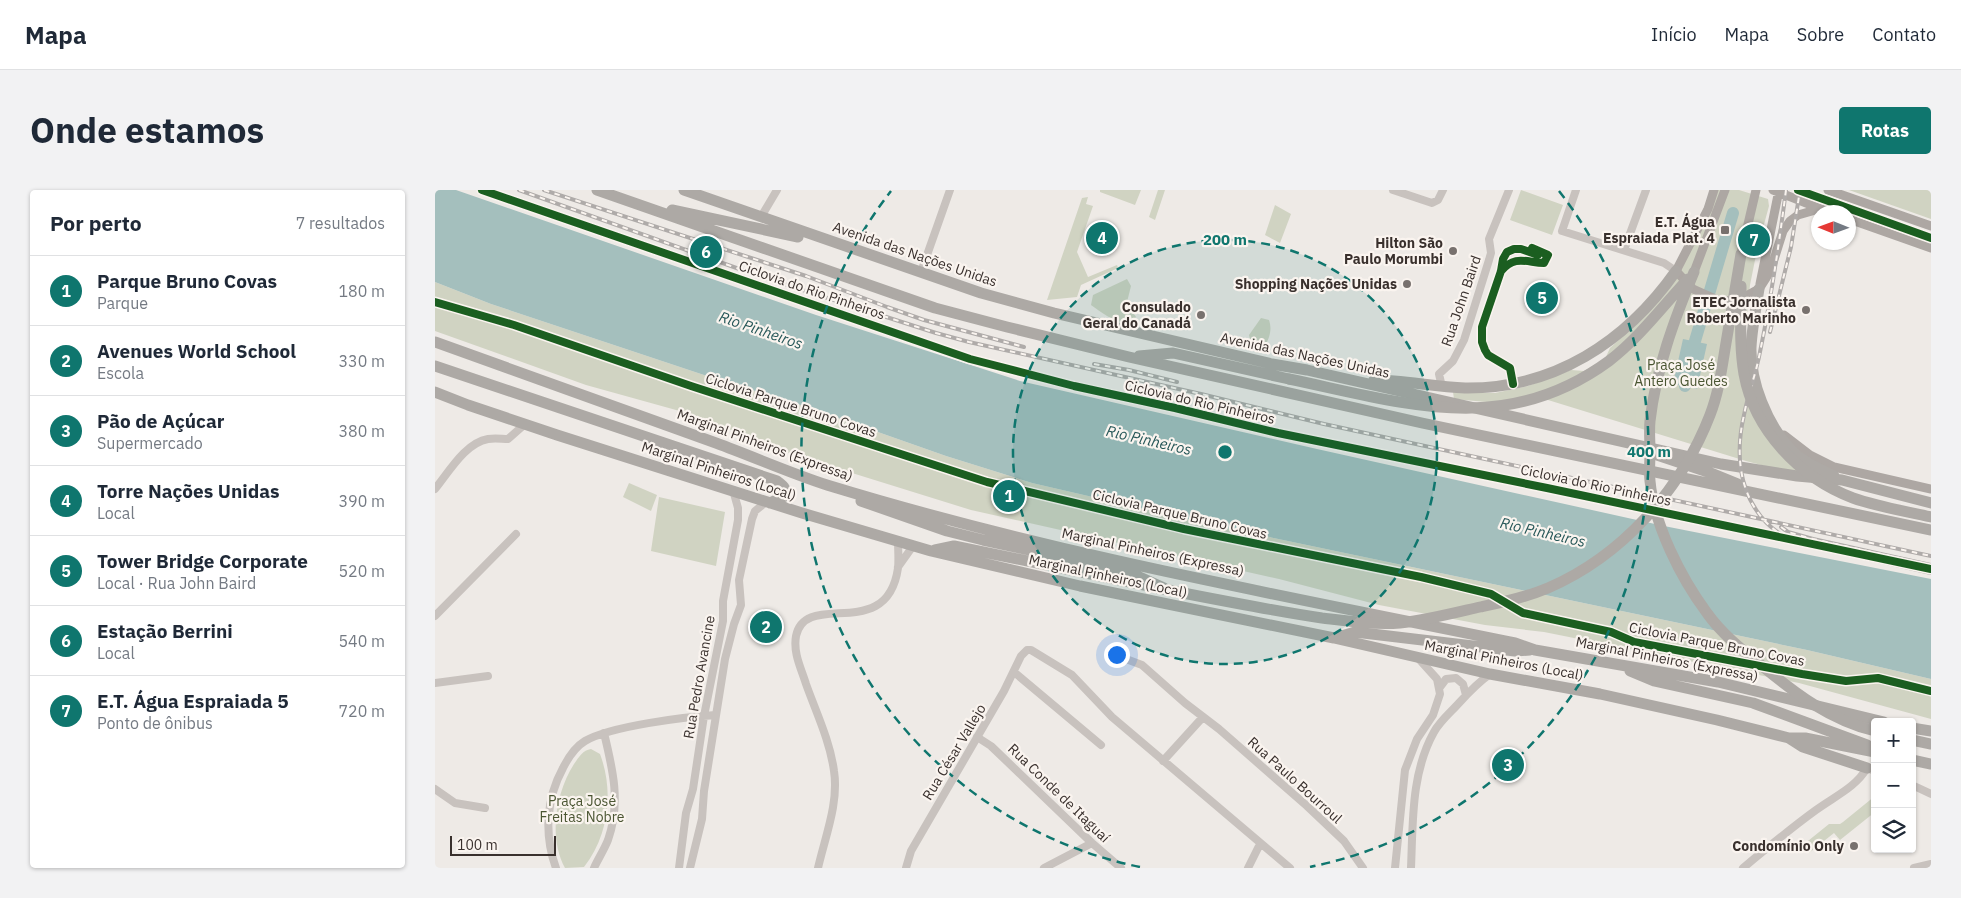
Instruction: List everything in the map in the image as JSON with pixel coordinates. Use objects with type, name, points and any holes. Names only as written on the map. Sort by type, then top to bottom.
[{"type":"highway","points":[[597,190],[935,308],[1129,358],[1422,423],[1931,530]]},
{"type":"highway","name":"Avenida das Nações Unidas","points":[[684,190],[699,192],[761,217],[981,293],[1053,314],[1272,364],[1351,379],[1721,464],[1797,476],[1842,480],[1931,503]]},
{"type":"highway","points":[[635,203],[848,248]]},
{"type":"highway","points":[[1741,254],[1744,375],[1754,404],[1764,425],[1775,441],[1787,456],[1833,490],[1854,498],[1931,517]]},
{"type":"highway","points":[[931,551],[954,546],[1164,588],[1183,594],[1352,622],[1399,623],[1518,598],[1548,588],[1608,552],[1635,529],[1669,491],[1696,446],[1710,415],[1720,379],[1741,254]]},
{"type":"highway","points":[[1351,379],[1391,380],[1442,387],[1467,388],[1513,384],[1531,380],[1577,362],[1604,345],[1632,322],[1660,293],[1675,271]]},
{"type":"highway","points":[[1129,358],[1173,353],[1429,407],[1459,409],[1495,408],[1530,400],[1574,383],[1610,360],[1641,332],[1694,272]]},
{"type":"highway","points":[[1694,272],[1675,317],[1663,357],[1650,422],[1650,481],[1654,503],[1666,538],[1681,570],[1707,614],[1740,648],[1809,702],[1856,726],[1871,730]]},
{"type":"highway","points":[[1759,289],[1752,342],[1752,362],[1761,397],[1774,425],[1791,450],[1803,459],[1842,480]]},
{"type":"highway","name":"Marginal Pinheiros (Expressa)","points":[[435,342],[828,485],[1016,536],[1112,559],[1515,643],[1535,650],[1718,682],[1871,719]]},
{"type":"highway","points":[[435,366],[777,481],[785,487],[785,496],[768,502]]},
{"type":"highway","name":"Marginal Pinheiros (Local)","points":[[435,392],[467,405],[768,502],[931,551],[1080,586],[1333,638],[1490,674],[1600,694],[1789,738]]},
{"type":"highway","points":[[1605,437],[1717,475],[1758,493]]},
{"type":"highway","points":[[828,485],[874,506],[947,531],[1126,571],[1164,588]]},
{"type":"highway","points":[[1333,638],[1355,632],[1515,651],[1535,650]]},
{"type":"highway","points":[[1605,661],[1654,681],[1728,696],[1790,715],[1867,745],[1871,748]]},
{"type":"highway","points":[[1916,729],[1931,732]]},
{"type":"highway","points":[[1789,738],[1805,738],[1871,751]]},
{"type":"highway","points":[[1789,738],[1803,747],[1871,769]]},
{"type":"highway","points":[[1916,741],[1931,744]]},
{"type":"highway","points":[[1916,761],[1931,764]]},
{"type":"main road","points":[[1707,190],[1708,209]]},
{"type":"main road","points":[[1714,190],[1708,209],[1675,271],[1693,289],[1721,301],[1739,300],[1759,289],[1771,269],[1783,231],[1798,215],[1811,211]]},
{"type":"main road","points":[[1694,272],[1725,190]]},
{"type":"main road","points":[[1741,254],[1756,190]]},
{"type":"main road","points":[[1829,190],[1931,226]]},
{"type":"main road","points":[[1759,289],[1777,191],[1795,194],[1813,205]]},
{"type":"main road","points":[[1856,221],[1931,248]]},
{"type":"main road","points":[[1774,425],[1798,448],[1821,462],[1847,470],[1931,489]]},
{"type":"street","points":[[761,217],[777,190]]},
{"type":"street","points":[[921,272],[950,190]]},
{"type":"street","points":[[1393,190],[1432,203],[1438,200],[1442,193]]},
{"type":"street","name":"Rua John Baird","points":[[1442,387],[1439,374],[1453,361],[1464,340],[1491,254],[1489,240],[1509,190]]},
{"type":"street","points":[[1576,190],[1562,231],[1664,263],[1675,271]]},
{"type":"street","points":[[1624,250],[1645,190]]},
{"type":"street","points":[[435,489],[470,448],[481,441],[489,439],[508,439],[525,424]]},
{"type":"street","name":"Rua Pedro Avancine","points":[[679,868],[686,821],[685,814],[693,789],[704,716],[723,621],[725,593],[735,539],[738,508],[733,490]]},
{"type":"street","points":[[738,508],[755,511],[768,502]]},
{"type":"street","name":"Rua Pedro Avancine","points":[[690,868],[701,824],[703,791],[725,659],[741,605],[739,580],[751,519],[755,511]]},
{"type":"street","points":[[435,616],[516,534]]},
{"type":"street","points":[[818,868],[836,793],[835,777],[826,740],[796,658],[796,635],[804,623],[816,615],[871,610],[883,602],[892,588],[898,567],[898,541]]},
{"type":"street","points":[[898,567],[913,546]]},
{"type":"street","points":[[725,593],[733,592],[739,594]]},
{"type":"street","points":[[723,608],[730,614],[737,614]]},
{"type":"street","name":"Rua César Vallejo","points":[[906,868],[911,850],[1014,672],[1021,656],[1027,650],[1035,651],[1072,675],[1112,717],[1163,761]]},
{"type":"street","points":[[1417,658],[1435,675],[1440,688]]},
{"type":"street","name":"Rua Paulo Bourroul","points":[[1126,659],[1142,665],[1219,729],[1344,841],[1363,868]]},
{"type":"street","points":[[1014,672],[1101,745]]},
{"type":"street","points":[[1411,868],[1415,796],[1421,762],[1435,731],[1467,695],[1490,674]]},
{"type":"street","points":[[435,683],[489,676]]},
{"type":"street","points":[[1395,868],[1405,770],[1417,739],[1438,702],[1440,688],[1446,679],[1456,678],[1463,684],[1467,695]]},
{"type":"street","points":[[556,868],[551,850],[548,826],[551,800],[555,785],[574,750],[586,740],[604,733],[716,715]]},
{"type":"street","points":[[1203,717],[1163,761],[1291,868]]},
{"type":"street","points":[[594,868],[603,851],[611,828],[616,797],[613,772],[604,733]]},
{"type":"street","name":"Rua Conde de Itaguaí","points":[[977,737],[991,746],[1092,843],[1121,868]]},
{"type":"street","points":[[1743,868],[1810,814],[1852,787],[1871,769]]},
{"type":"street","points":[[1916,787],[1931,794]]},
{"type":"street","points":[[435,789],[455,804],[485,808]]},
{"type":"street","points":[[689,804],[702,808]]},
{"type":"street","points":[[686,821],[701,824]]},
{"type":"street","points":[[1045,868],[1092,843]]},
{"type":"street","points":[[1248,868],[1260,844]]},
{"type":"street","points":[[1915,868],[1931,864]]},
{"type":"green space","points":[[1100,190],[1141,190],[1135,205],[1100,192]]},
{"type":"green space","points":[[1158,190],[1165,190],[1155,220],[1149,217]]},
{"type":"green space","points":[[1521,190],[1563,205],[1552,235],[1510,220]]},
{"type":"green space","name":"Praça José Antero Guedes","points":[[1711,190],[1739,190],[1768,199],[1769,206],[1750,285],[1745,336],[1746,368],[1799,470],[1795,474],[1746,461],[1535,396],[1497,403],[1454,399],[1453,392],[1495,393],[1528,386],[1571,370],[1584,371],[1605,359],[1610,348],[1647,314],[1681,265]]},
{"type":"green space","points":[[1849,190],[1931,190],[1931,219]]},
{"type":"green space","points":[[1088,197],[1086,204],[1093,206],[1077,252],[1088,277],[1117,265],[1118,268],[1081,285],[1077,297],[1047,300],[1082,198]]},
{"type":"green space","points":[[1275,205],[1291,214],[1280,243],[1265,235]]},
{"type":"green space","points":[[1127,279],[1131,286],[1127,302],[1136,317],[1131,321],[1125,322],[1113,319],[1091,305],[1093,295]]},
{"type":"green space","points":[[435,282],[491,304],[1032,483],[1231,529],[1807,650],[1931,679],[1931,719],[1799,683],[1544,632],[1485,625],[1379,605],[1279,579],[971,510],[791,454],[694,415],[586,385],[435,331]]},
{"type":"green space","points":[[1261,318],[1269,320],[1270,332],[1262,351],[1257,353],[1252,348],[1249,335]]},
{"type":"green space","points":[[629,483],[657,495],[651,511],[623,497]]},
{"type":"green space","points":[[659,497],[725,512],[716,566],[651,551]]},
{"type":"green space","name":"Praça José Freitas Nobre","points":[[591,749],[600,754],[607,783],[608,798],[604,827],[599,841],[584,867],[565,868],[557,843],[556,815],[559,801],[574,764],[583,752]]},
{"type":"green space","points":[[1871,799],[1871,815],[1840,840],[1834,833],[1809,853],[1803,848],[1803,845],[1829,824],[1840,824]]},
{"type":"water","name":"Rio Pinheiros","points":[[435,190],[456,190],[816,315],[1020,381],[1664,526],[1931,579],[1931,679],[1807,650],[1231,529],[1032,483],[946,456],[804,406],[707,376],[491,304],[435,282]]},
{"type":"water","points":[[1683,339],[1707,344],[1697,389],[1673,384]]},
{"type":"waterway","points":[[1685,386],[1695,341],[1733,213]]},
{"type":"railway","points":[[519,190],[756,275],[969,342],[1201,394],[1324,424],[1931,556]]},
{"type":"railway","points":[[544,190],[806,276],[924,320],[1024,347]]},
{"type":"railway","points":[[1786,190],[1775,271],[1764,332],[1741,434],[1741,472],[1746,489],[1753,505],[1763,519],[1777,532],[1794,542],[1931,573]]},
{"type":"railway","points":[[1770,332],[1791,247],[1800,190]]},
{"type":"railway","points":[[1094,364],[1129,370],[1177,382]]},
{"type":"railway","points":[[1781,527],[1788,532],[1813,539],[1931,565]]},
{"type":"cycle path","name":"Ciclovia do Rio Pinheiros","points":[[482,190],[970,359],[1074,386],[1278,433],[1931,569]]},
{"type":"cycle path","points":[[1798,190],[1931,238]]},
{"type":"cycle path","points":[[1501,271],[1516,261],[1544,263],[1548,255],[1532,248]]},
{"type":"cycle path","points":[[1513,384],[1510,368],[1488,355],[1485,350],[1482,342],[1482,327],[1501,271],[1503,259],[1507,252],[1521,249],[1538,255]]},
{"type":"cycle path","name":"Ciclovia Parque Bruno Covas","points":[[435,302],[514,325],[691,386],[987,482],[1184,529],[1421,577],[1491,594],[1523,613],[1611,632],[1634,642],[1802,674],[1846,681],[1878,678],[1931,691]]},
{"type":"place","name":"E.T. Água Espraiada Plat. 4","points":[[1725,230]]},
{"type":"place","name":"Torre Nações Unidas","points":[[1102,238]]},
{"type":"place","name":"E.T. Água Espraiada 5","points":[[1754,240]]},
{"type":"place","name":"Hilton São Paulo Morumbi","points":[[1453,251]]},
{"type":"place","name":"Estação Berrini","points":[[706,252]]},
{"type":"place","name":"Shopping Nações Unidas","points":[[1407,284]]},
{"type":"place","name":"Tower Bridge Corporate","points":[[1542,298]]},
{"type":"place","name":"ETEC Jornalista Roberto Marinho","points":[[1806,310]]},
{"type":"place","name":"Consulado Geral do Canadá","points":[[1201,315]]},
{"type":"place","name":"Parque Bruno Covas","points":[[1009,496]]},
{"type":"place","name":"Avenues World School","points":[[766,627]]},
{"type":"place","name":"Pão de Açúcar","points":[[1508,765]]},
{"type":"place","name":"Condomínio Only","points":[[1854,846]]}]
